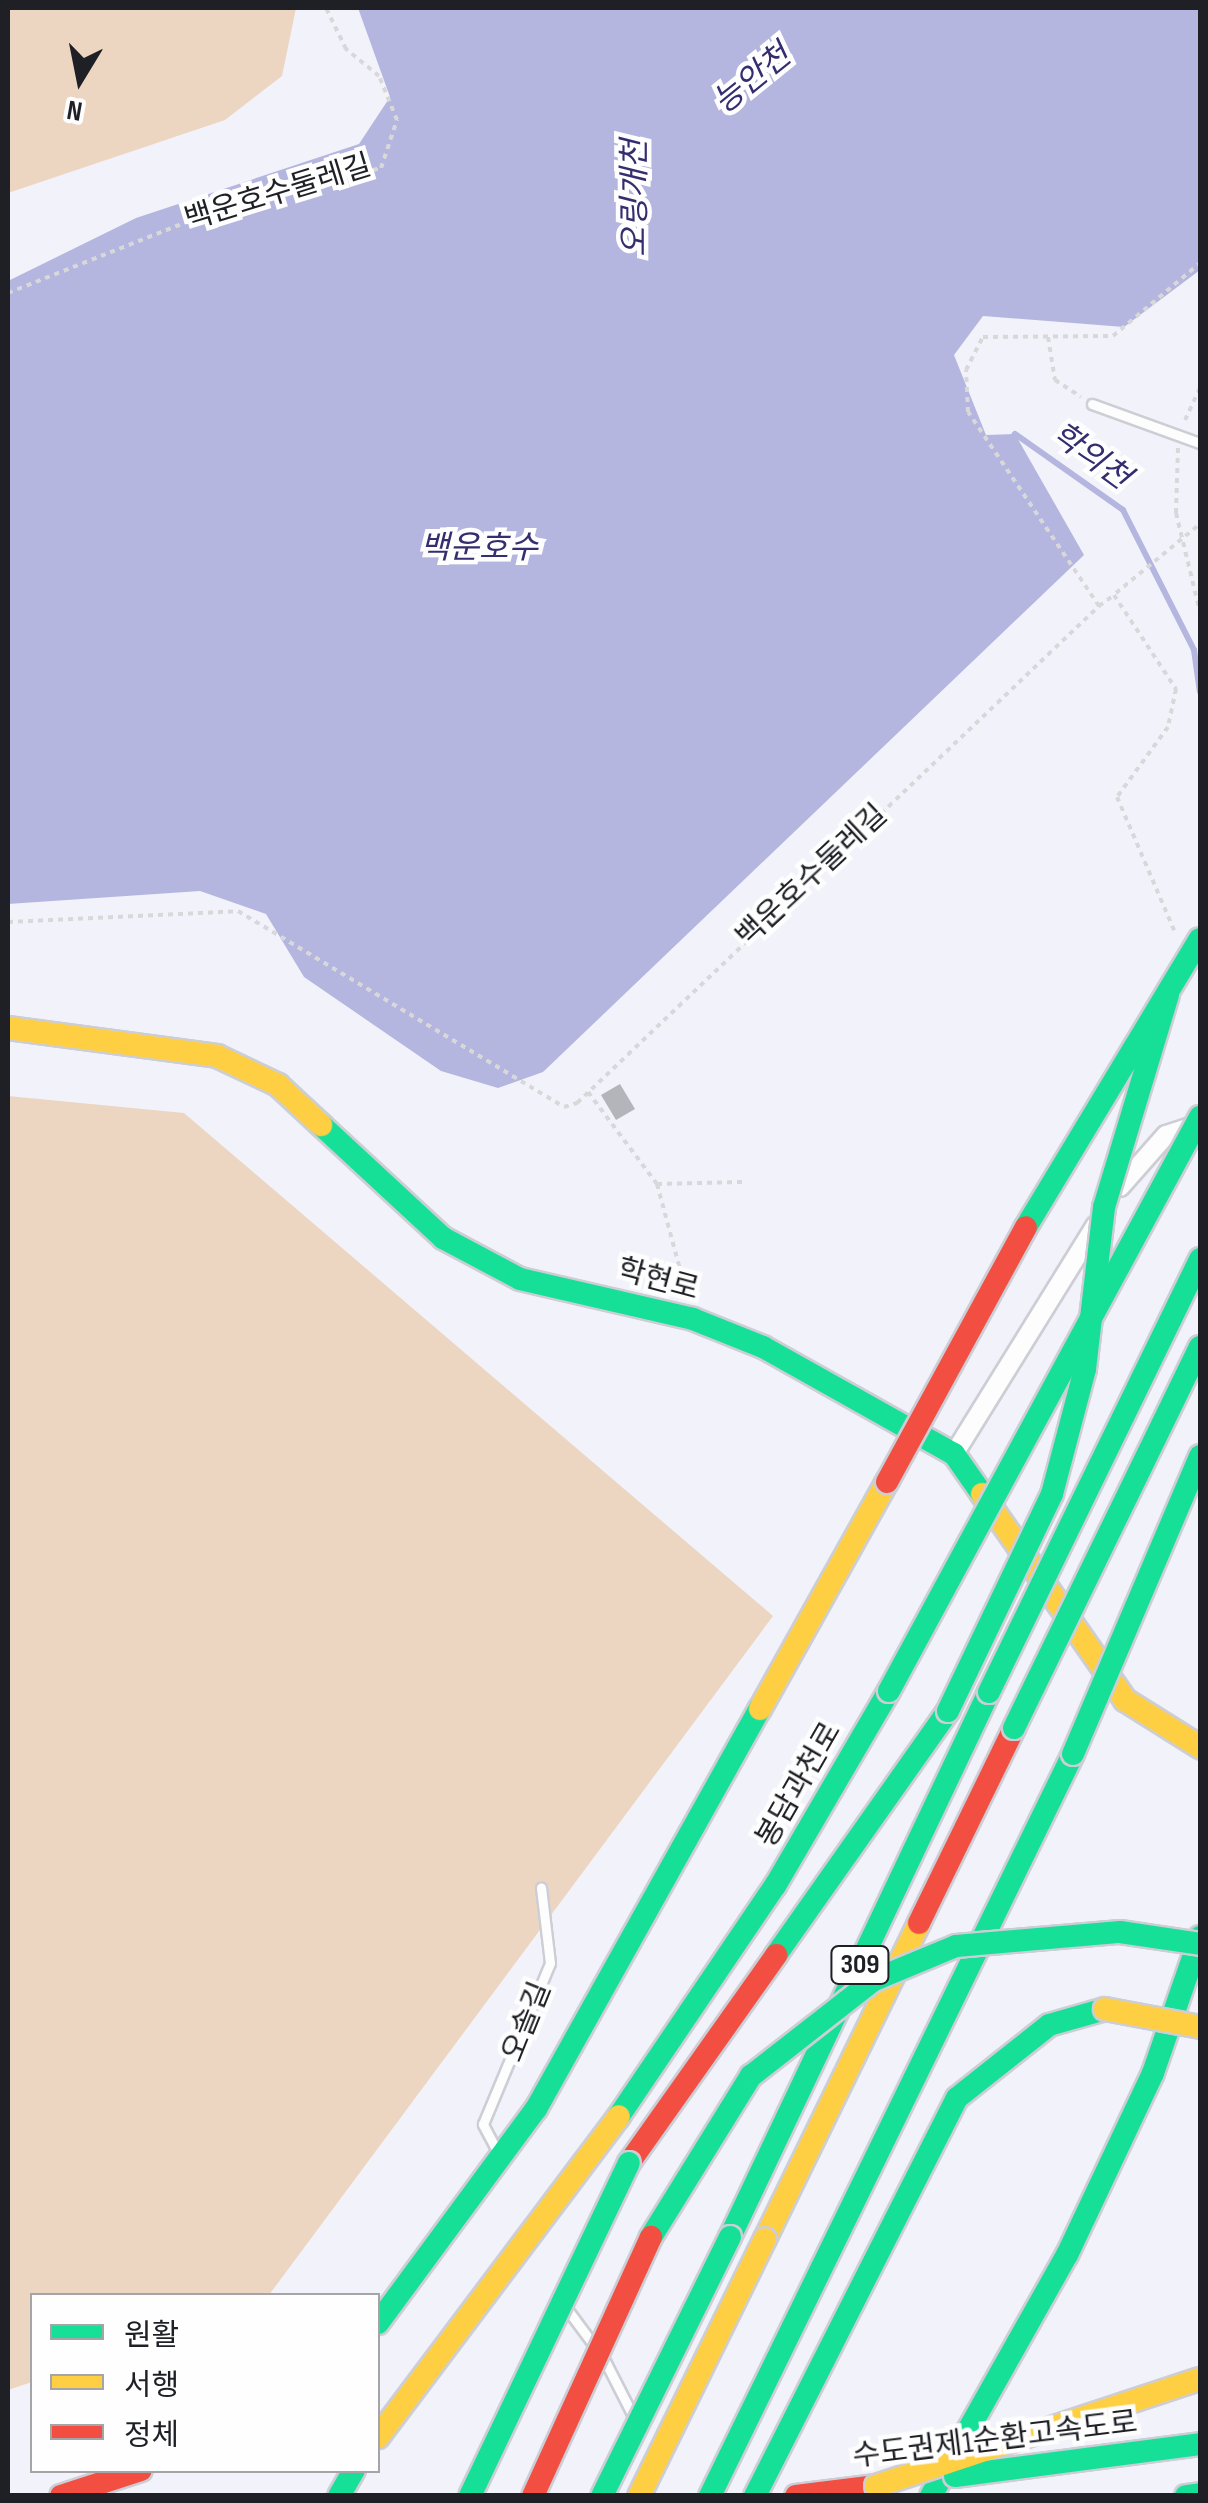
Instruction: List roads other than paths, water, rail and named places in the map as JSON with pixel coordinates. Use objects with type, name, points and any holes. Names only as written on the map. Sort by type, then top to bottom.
[{"type":"main road","points":[[470,2496],[629,2163],[948,1711],[1052,1494],[1085,1368],[1104,1207],[1168,995],[1189,939]]},
{"type":"main road","points":[[380,2320],[536,2110],[1089,1112],[1168,995]]},
{"type":"main road","name":"학현로","points":[[8,1028],[217,1056],[278,1085],[443,1238],[520,1279],[693,1319],[763,1347],[954,1454],[1125,1700],[1200,1747]]},
{"type":"main road","name":"봉담과천로","points":[[380,2434],[624,2109],[775,1886],[888,1691],[1200,1121]]},
{"type":"main road","name":"309","points":[[602,2496],[1200,1259]]},
{"type":"main road","name":"309","points":[[642,2496],[1200,1346]]},
{"type":"main road","points":[[710,2496],[830,2240],[1072,1754],[1200,1456]]},
{"type":"main road","points":[[533,2496],[673,2189],[742,2088],[802,2030],[874,1980],[956,1946],[1120,1932],[1200,1944]]},
{"type":"main road","points":[[932,2496],[978,2415],[1152,2073],[1200,1937]]},
{"type":"main road","points":[[755,2496],[893,2212],[957,2098],[1000,2055],[1049,2025],[1104,2010],[1200,2027]]},
{"type":"main road","points":[[876,2486],[1200,2379]]},
{"type":"main road","name":"수도권제1순환고속도로","points":[[796,2496],[1200,2444]]},
{"type":"main road","points":[[61,2496],[132,2473]]},
{"type":"main road","points":[[339,2496],[352,2473]]},
{"type":"main road","points":[[1186,2496],[1200,2494]]},
{"type":"street","points":[[954,1454],[1137,1161],[1166,1135],[1200,1121]]},
{"type":"lane","points":[[1092,404],[1200,443]]},
{"type":"lane","name":"오솔길","points":[[495,2147],[483,2124],[550,1964],[541,1888]]},
{"type":"lane","points":[[551,2288],[614,2373],[654,2458],[642,2496]]},
{"type":"water","name":"백운호수","points":[[358,8],[1200,8],[1200,270],[1124,327],[983,316],[954,355],[986,435],[1015,434],[1084,555],[543,1072],[498,1088],[441,1071],[304,977],[266,914],[200,891],[8,904],[8,281],[136,218],[359,144],[390,97]]},
{"type":"waterway","name":"학의천","points":[[1011,439],[1015,434],[1123,510],[1194,650],[1200,692]]},
{"type":"water label","name":"능안천","points":[[753,80]]},
{"type":"water label","name":"오링개천","points":[[636,198]]}]
